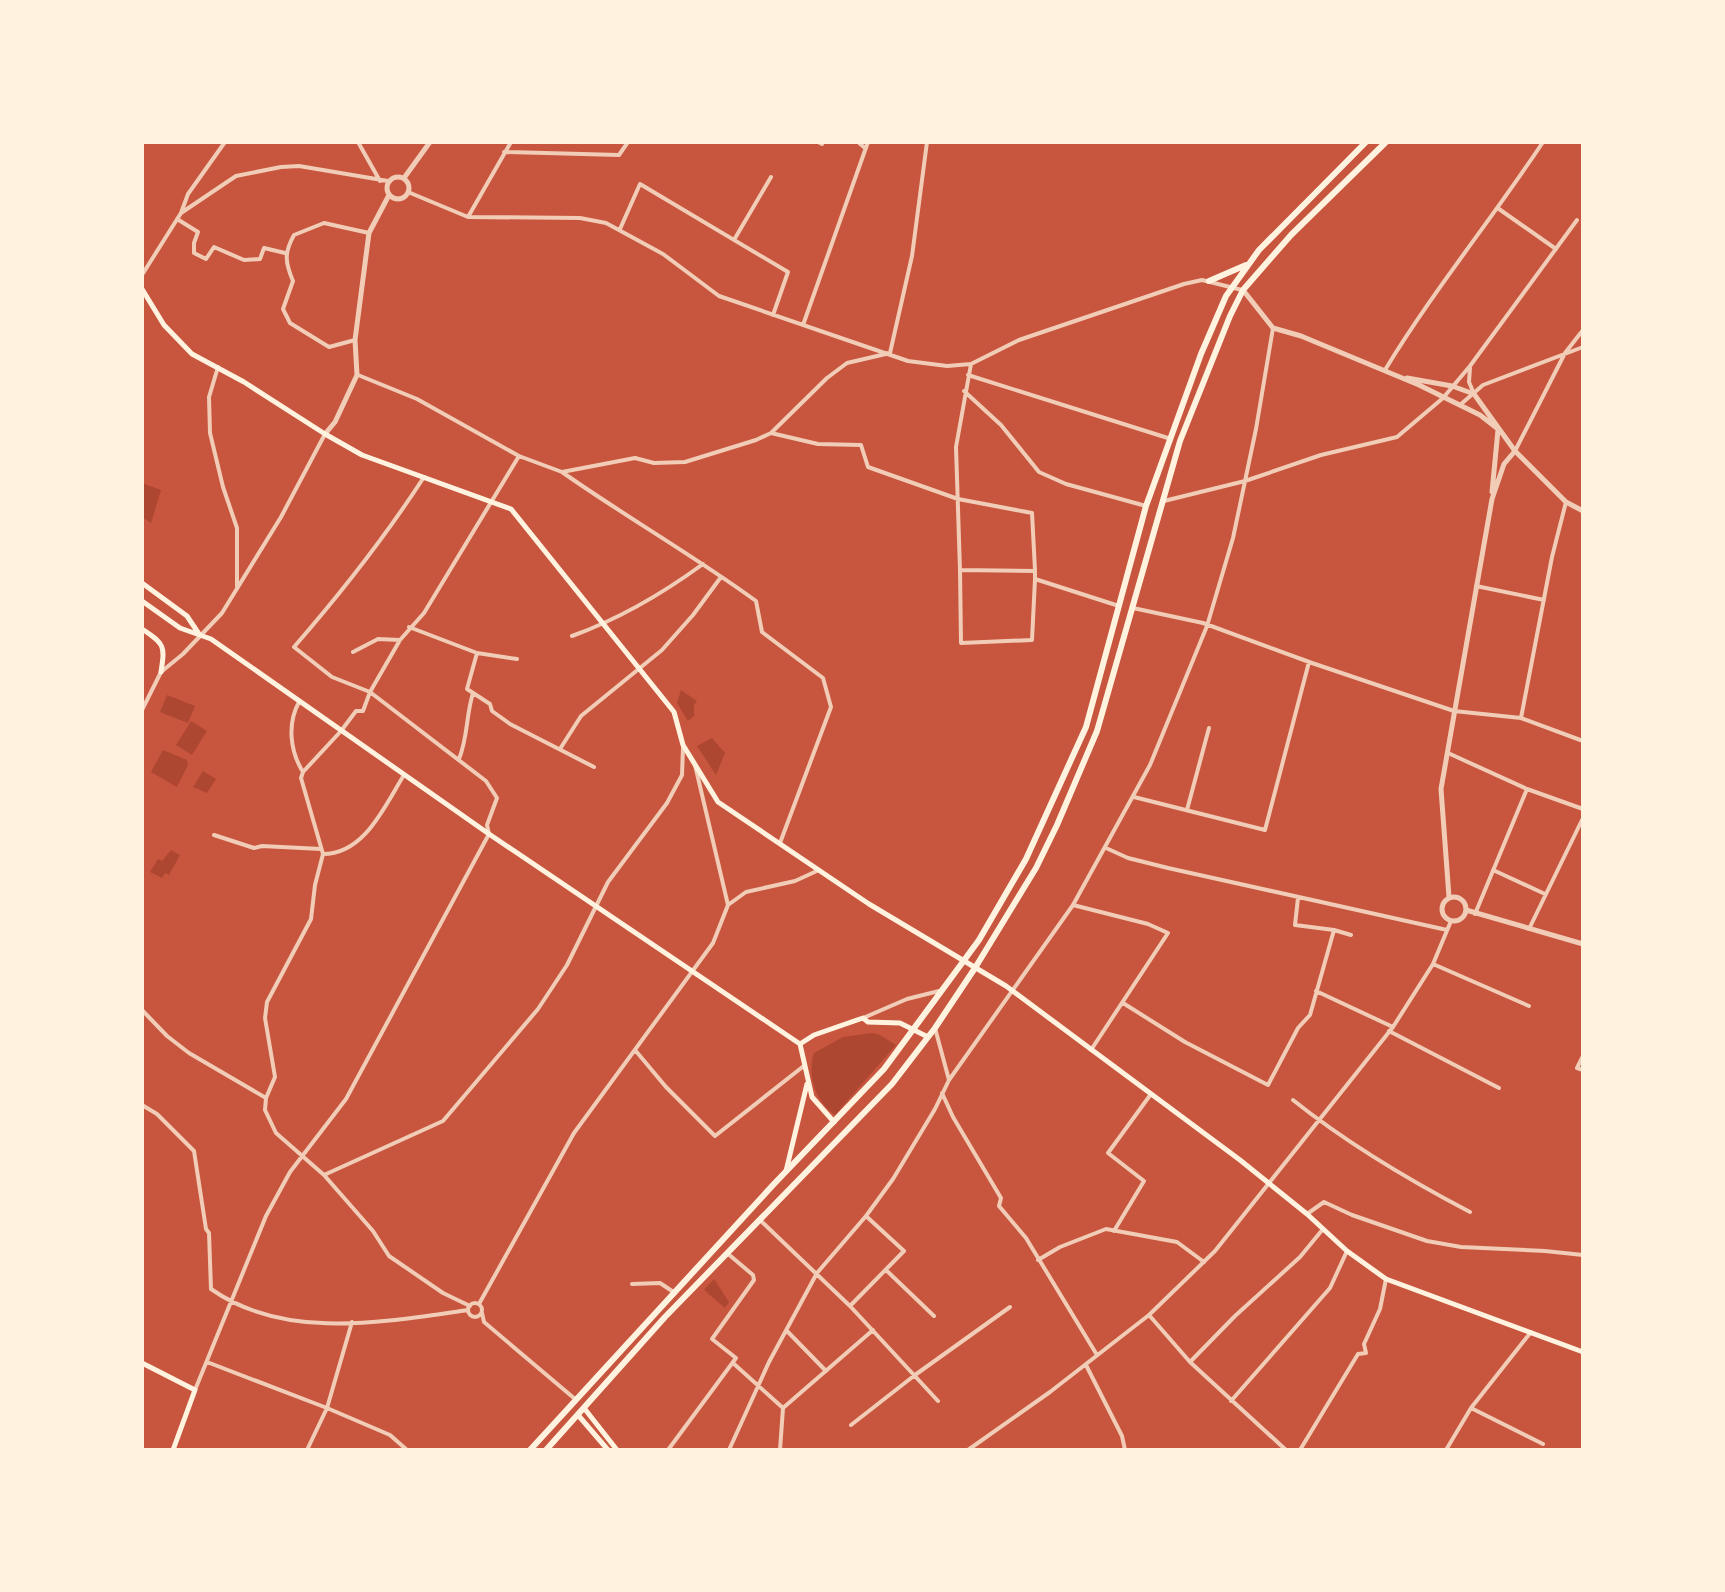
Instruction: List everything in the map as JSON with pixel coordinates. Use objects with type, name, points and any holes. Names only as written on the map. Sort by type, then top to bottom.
[{"type":"highway","points":[[530,1450],[884,1069],[964,962],[1026,859],[1086,727],[1146,506],[1201,354],[1231,286],[1249,263],[1366,142]]},
{"type":"highway","points":[[546,1450],[665,1317],[892,1084],[975,968],[1036,868],[1097,731],[1180,441],[1230,316],[1243,290],[1291,235],[1386,142]]},
{"type":"highway","points":[[1209,281],[1249,263]]},
{"type":"main road","points":[[142,289],[164,325],[192,354],[325,434],[362,455],[511,509],[674,712],[683,745],[718,802],[869,904],[1011,991],[1267,1182],[1347,1251],[1386,1279],[1583,1352]]},
{"type":"main road","points":[[142,583],[187,616],[200,635]]},
{"type":"main road","points":[[142,601],[180,628],[211,639],[489,834],[800,1044],[807,1083],[816,1103],[834,1122]]},
{"type":"main road","points":[[142,629],[163,646],[161,672]]},
{"type":"main road","points":[[800,1044],[814,1035],[863,1018],[868,1022],[900,1023],[928,1037]]},
{"type":"main road","points":[[786,1171],[807,1083]]},
{"type":"main road","points":[[142,1363],[195,1390],[173,1450]]},
{"type":"main road","points":[[584,1408],[617,1450]]},
{"type":"main road","points":[[578,1415],[608,1450]]},
{"type":"street","points":[[142,275],[157,256],[188,194],[225,142]]},
{"type":"street","points":[[358,142],[380,181]]},
{"type":"street","points":[[404,178],[430,142]]},
{"type":"street","points":[[468,217],[511,142]]},
{"type":"street","points":[[504,152],[619,155],[628,142]]},
{"type":"street","points":[[803,325],[866,145],[858,142]]},
{"type":"street","points":[[890,353],[912,256],[927,142]]},
{"type":"street","points":[[1384,372],[1410,328],[1499,208],[1541,143]]},
{"type":"street","points":[[181,213],[236,176],[281,167],[299,166],[380,181],[404,178],[408,183],[408,192]]},
{"type":"street","points":[[734,241],[771,177]]},
{"type":"street","points":[[388,181],[386,189],[389,195],[399,199],[408,192]]},
{"type":"street","points":[[620,229],[640,184],[788,272],[773,315]]},
{"type":"street","points":[[408,192],[468,217],[580,218],[606,223],[663,254],[719,296],[908,361],[947,366],[971,364],[1019,340],[1096,312],[1184,284],[1209,281],[1243,290],[1273,328],[1301,336],[1460,405],[1498,429]]},
{"type":"street","points":[[142,710],[161,672],[222,613],[281,517],[325,434],[335,422],[357,375],[355,340],[369,233],[389,195]]},
{"type":"street","points":[[1499,208],[1556,249]]},
{"type":"street","points":[[177,219],[198,232],[194,253],[206,259],[214,247],[252,262],[260,259],[264,248],[285,253]]},
{"type":"street","points":[[1164,501],[1245,481],[1321,455],[1397,437],[1443,398],[1470,366],[1577,220]]},
{"type":"street","points":[[355,340],[329,347],[290,323],[283,309],[293,281],[285,264],[285,253],[294,235],[324,223],[369,233]]},
{"type":"street","points":[[729,1450],[817,1273],[893,1179],[949,1080],[1073,905],[1150,765],[1207,626],[1233,538],[1273,328]]},
{"type":"street","points":[[1492,499],[1504,464],[1515,451],[1565,353],[1583,330]]},
{"type":"street","points":[[1460,405],[1483,385],[1583,347]]},
{"type":"street","points":[[562,472],[635,458],[654,463],[685,462],[771,433],[827,378],[847,363],[890,353]]},
{"type":"street","points":[[771,433],[818,444],[861,445],[868,467],[958,499],[1032,513],[1035,579],[1032,640],[961,643],[960,570],[958,499],[956,447],[971,364]]},
{"type":"street","points":[[1470,366],[1469,382],[1474,394],[1515,451],[1566,502],[1583,511]]},
{"type":"street","points":[[218,367],[209,397],[210,433],[237,528],[237,589]]},
{"type":"street","points":[[1384,372],[1452,386],[1474,394]]},
{"type":"street","points":[[357,375],[417,399],[519,456],[562,472],[756,601],[762,632],[823,678],[831,707],[779,845]]},
{"type":"street","points":[[968,375],[1171,439]]},
{"type":"street","points":[[964,391],[1001,425],[1039,472],[1066,484],[1146,506]]},
{"type":"street","points":[[1449,897],[1441,789],[1492,499],[1498,429]]},
{"type":"street","points":[[482,1313],[474,1317],[469,1308],[389,1256],[373,1231],[324,1175],[276,1133],[265,1110],[266,1098],[275,1077],[265,1018],[267,1002],[311,919],[322,852],[301,778],[303,772],[356,711],[363,711],[370,692],[400,640],[424,613],[519,456]]},
{"type":"street","points":[[195,1390],[266,1216],[302,1156],[346,1099],[489,834],[487,825],[497,798],[486,781],[370,692],[332,677],[294,647],[393,524],[424,477]]},
{"type":"street","points":[[1521,718],[1566,502]]},
{"type":"street","points":[[572,636],[604,625],[648,601],[703,564]]},
{"type":"street","points":[[960,570],[1035,571]]},
{"type":"street","points":[[560,749],[581,716],[640,670],[682,629],[721,576]]},
{"type":"street","points":[[1035,579],[1120,607]]},
{"type":"street","points":[[1476,586],[1544,600]]},
{"type":"street","points":[[1133,608],[1207,626],[1454,711],[1521,718],[1583,741]]},
{"type":"street","points":[[409,627],[477,653],[517,659]]},
{"type":"street","points":[[353,652],[378,639],[400,640]]},
{"type":"street","points":[[477,653],[466,683],[467,689],[490,704],[492,711],[510,724],[594,767]]},
{"type":"street","points":[[1134,797],[1265,830],[1309,662]]},
{"type":"street","points":[[459,759],[473,693]]},
{"type":"street","points":[[299,702],[291,734],[297,762],[303,772]]},
{"type":"street","points":[[1187,810],[1209,728]]},
{"type":"street","points":[[324,1175],[443,1121],[538,1009],[567,965],[608,882],[667,803],[682,775],[683,745]]},
{"type":"street","points":[[1448,753],[1527,789],[1583,809]]},
{"type":"street","points":[[695,763],[728,905]]},
{"type":"street","points":[[214,835],[254,848],[346,851],[369,829],[404,775]]},
{"type":"street","points":[[1475,914],[1527,789]]},
{"type":"street","points":[[1529,929],[1583,818]]},
{"type":"street","points":[[1106,848],[1128,858],[1447,930]]},
{"type":"street","points":[[142,1105],[157,1114],[194,1151],[209,1233],[211,1289],[230,1302],[282,1320],[317,1323],[418,1317],[469,1308],[479,1304],[574,1133],[713,943],[728,905],[746,892],[795,881],[819,870]]},
{"type":"street","points":[[1493,870],[1545,894]]},
{"type":"street","points":[[1466,910],[1463,918],[1451,921],[1444,918],[1441,910],[1443,902],[1449,897],[1461,899],[1466,910],[1475,914],[1583,944]]},
{"type":"street","points":[[1298,898],[1295,925],[1351,935]]},
{"type":"street","points":[[1073,905],[1148,924],[1168,933],[1091,1050]]},
{"type":"street","points":[[968,1450],[1149,1315],[1204,1262],[1391,1029],[1433,964],[1451,921]]},
{"type":"street","points":[[1123,1003],[1185,1042],[1268,1085],[1292,1039],[1310,1015],[1334,930]]},
{"type":"street","points":[[1433,964],[1529,1006]]},
{"type":"street","points":[[863,1018],[907,999],[943,990]]},
{"type":"street","points":[[1316,991],[1499,1088]]},
{"type":"street","points":[[142,1010],[189,1053],[266,1098]]},
{"type":"street","points":[[935,1028],[949,1080]]},
{"type":"street","points":[[635,1050],[666,1087],[715,1136],[805,1065]]},
{"type":"street","points":[[1580,1069],[1583,1056]]},
{"type":"street","points":[[942,1093],[1001,1198],[999,1206],[1026,1238],[1097,1355]]},
{"type":"street","points":[[1114,1231],[1144,1181],[1108,1153],[1151,1094]]},
{"type":"street","points":[[1293,1100],[1335,1134],[1470,1212]]},
{"type":"street","points":[[1307,1214],[1324,1202],[1427,1241],[1461,1247],[1583,1254]]},
{"type":"street","points":[[850,1306],[904,1251],[866,1216]]},
{"type":"street","points":[[761,1221],[850,1306],[938,1401]]},
{"type":"street","points":[[1038,1260],[1106,1229],[1177,1242],[1204,1262]]},
{"type":"street","points":[[1190,1362],[1300,1257],[1323,1229]]},
{"type":"street","points":[[1231,1401],[1330,1288],[1347,1251]]},
{"type":"street","points":[[668,1450],[736,1358],[712,1339],[754,1280],[753,1275],[727,1253]]},
{"type":"street","points":[[886,1270],[934,1316]]},
{"type":"street","points":[[1300,1450],[1358,1354],[1366,1353],[1364,1344],[1380,1309],[1386,1279]]},
{"type":"street","points":[[632,1284],[660,1283],[675,1293]]},
{"type":"street","points":[[479,1304],[483,1309],[484,1322],[575,1399]]},
{"type":"street","points":[[851,1425],[1010,1307]]},
{"type":"street","points":[[1149,1315],[1190,1362],[1286,1450]]},
{"type":"street","points":[[307,1450],[327,1408],[352,1322]]},
{"type":"street","points":[[780,1450],[783,1408],[873,1330]]},
{"type":"street","points":[[787,1331],[826,1371]]},
{"type":"street","points":[[1446,1450],[1471,1408],[1531,1332]]},
{"type":"street","points":[[207,1362],[390,1435],[407,1450]]},
{"type":"street","points":[[733,1363],[783,1408]]},
{"type":"street","points":[[1086,1364],[1122,1436],[1125,1450]]},
{"type":"street","points":[[1471,1408],[1543,1444]]},
{"type":"shaded area","points":[[142,483],[161,490],[151,523],[142,517]]},
{"type":"shaded area","points":[[681,690],[697,701],[694,716],[688,721],[677,703]]},
{"type":"shaded area","points":[[167,695],[195,706],[188,723],[160,712]]},
{"type":"shaded area","points":[[191,721],[207,731],[192,755],[176,745]]},
{"type":"shaded area","points":[[712,738],[725,753],[716,775],[697,746]]},
{"type":"shaded area","points":[[163,750],[187,760],[188,765],[177,787],[151,772]]},
{"type":"shaded area","points":[[203,771],[216,779],[207,793],[193,787]]},
{"type":"shaded area","points":[[171,850],[180,855],[169,875],[165,873],[162,878],[150,872],[158,859],[162,861]]},
{"type":"shaded area","points":[[872,1033],[896,1045],[835,1115],[822,1103],[814,1087],[814,1053],[843,1037]]},
{"type":"shaded area","points":[[714,1279],[729,1302],[725,1308],[704,1290]]}]
